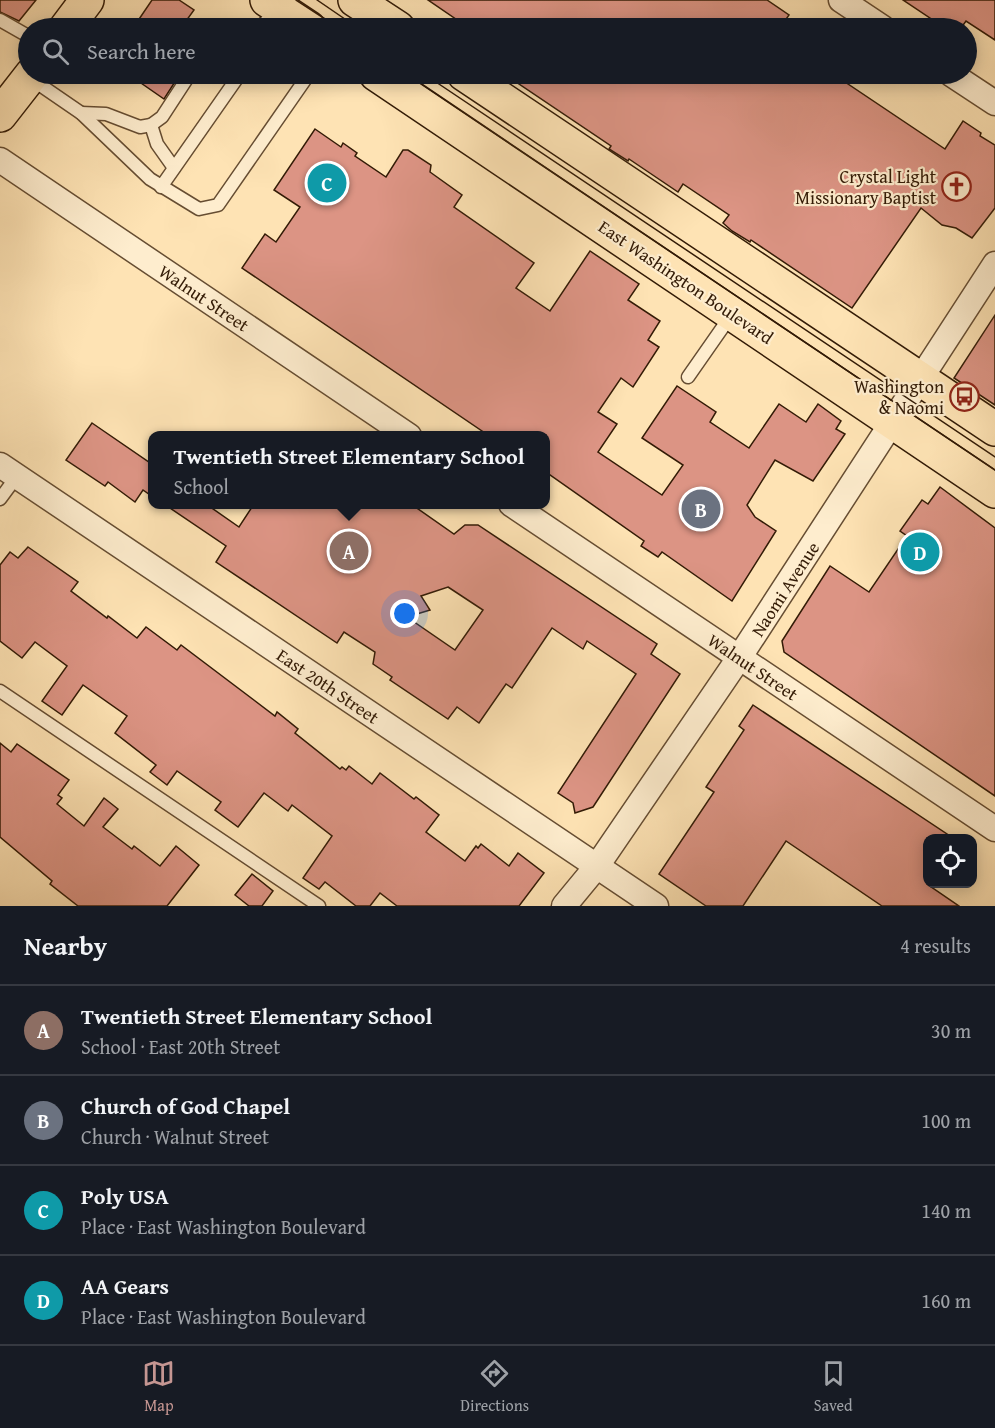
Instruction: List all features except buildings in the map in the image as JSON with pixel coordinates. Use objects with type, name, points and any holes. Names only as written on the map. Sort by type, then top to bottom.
[{"type":"main road","points":[[74,18],[87,0]]},
{"type":"main road","points":[[355,0],[383,18]]},
{"type":"main road","points":[[0,115],[24,84]]},
{"type":"main road","name":"East Washington Boulevard","points":[[391,84],[995,491]]},
{"type":"main road","points":[[479,84],[995,429]]},
{"type":"street","points":[[841,0],[868,18]]},
{"type":"street","points":[[968,84],[994,100]]},
{"type":"street","name":"Walnut Street","points":[[0,160],[403,431]]},
{"type":"street","name":"Naomi Avenue","points":[[564,906],[597,866],[739,658],[995,264]]},
{"type":"street","name":"East 20th Street","points":[[8,471],[656,906]]},
{"type":"street","name":"Walnut Street","points":[[518,509],[995,829]]},
{"type":"lane","points":[[0,21],[18,31]]},
{"type":"lane","points":[[43,84],[81,113],[150,179],[199,209],[218,205],[301,84]]},
{"type":"lane","points":[[81,113],[106,114],[140,127],[151,125],[162,117],[183,84]]},
{"type":"lane","points":[[161,186],[233,84]]},
{"type":"lane","points":[[151,125],[157,144],[174,168]]},
{"type":"lane","points":[[688,377],[732,314]]},
{"type":"lane","points":[[0,500],[8,471]]},
{"type":"lane","points":[[0,691],[319,906]]},
{"type":"tram line","points":[[296,0],[324,18]]},
{"type":"tram line","points":[[317,0],[343,18]]},
{"type":"tram line","points":[[421,84],[995,470]]},
{"type":"tram line","points":[[439,84],[995,457]]},
{"type":"place","name":"Poly USA","points":[[327,183]]},
{"type":"place","name":"Crystal Light Missionary Baptist","points":[[957,186]]},
{"type":"place","name":"Washington & Naomi","points":[[965,396]]},
{"type":"place","name":"Church of God Chapel","points":[[701,509]]},
{"type":"place","name":"Twentieth Street Elementary School","points":[[349,551]]},
{"type":"place","name":"AA Gears","points":[[920,552]]}]
